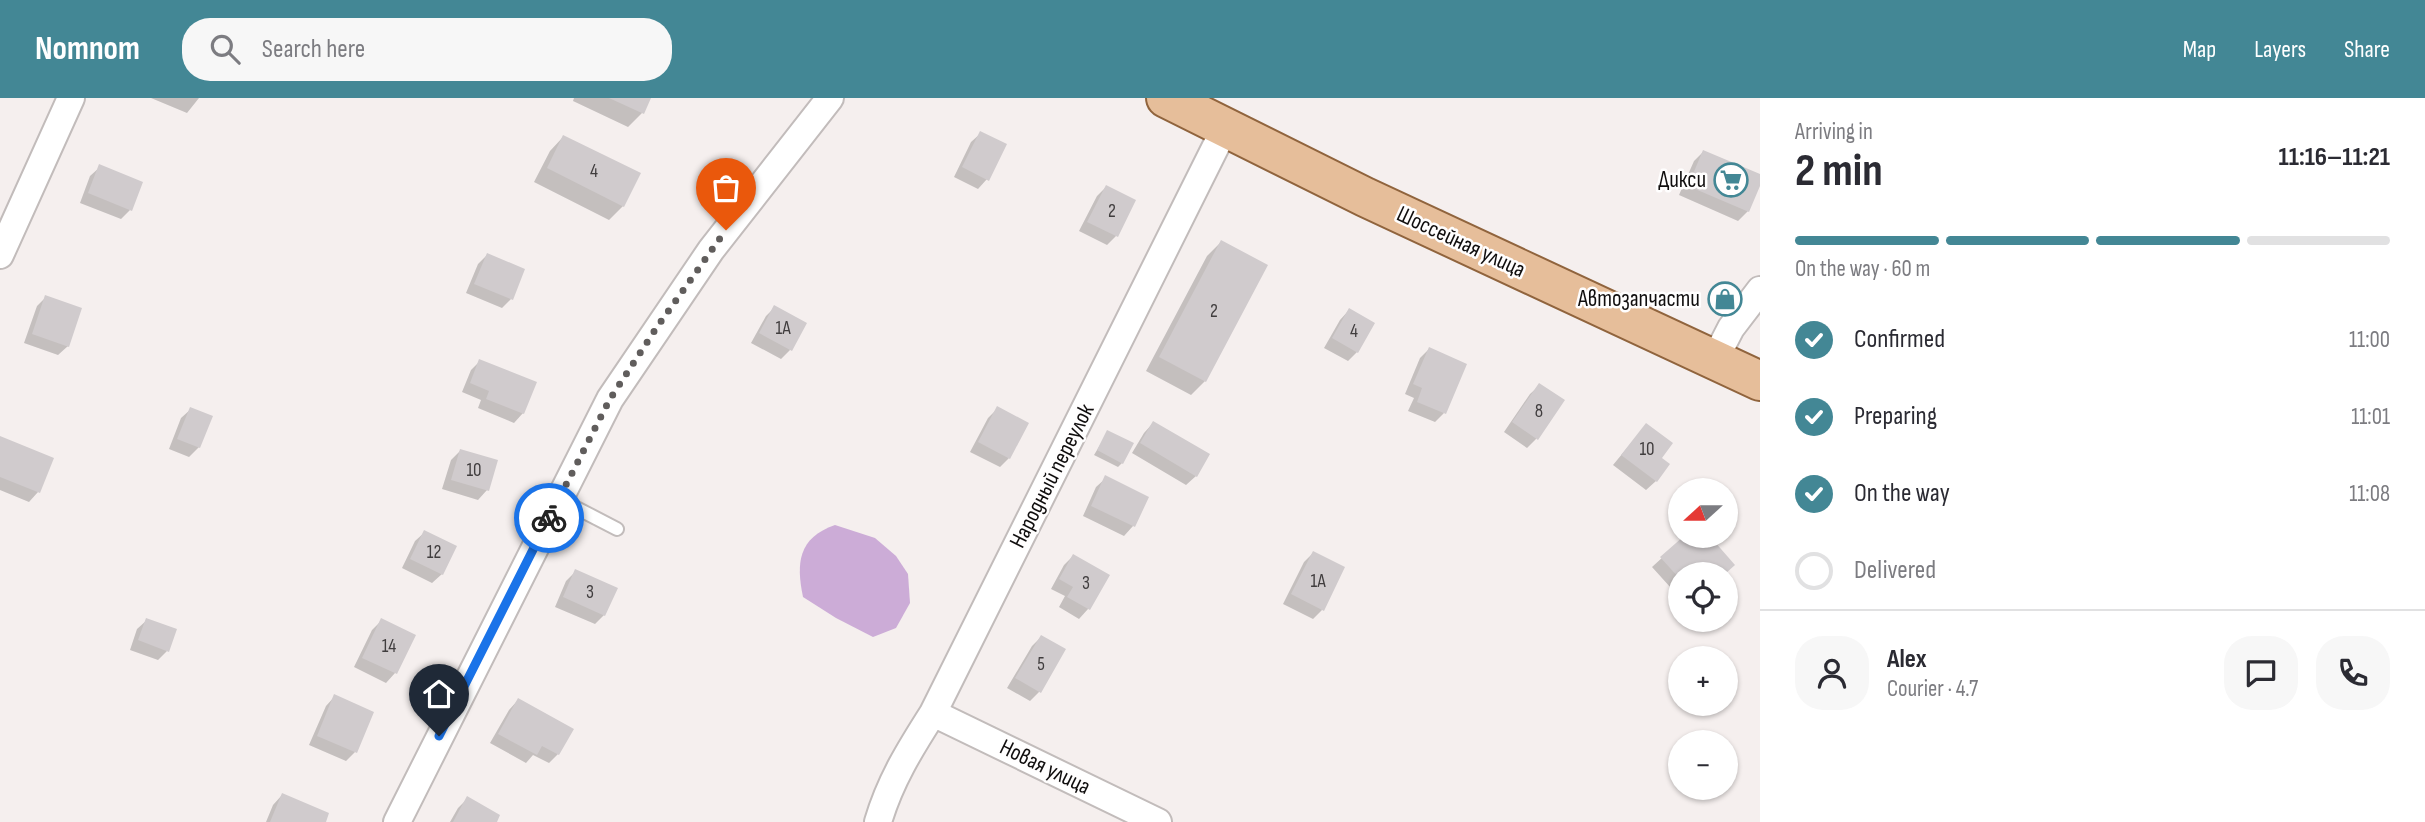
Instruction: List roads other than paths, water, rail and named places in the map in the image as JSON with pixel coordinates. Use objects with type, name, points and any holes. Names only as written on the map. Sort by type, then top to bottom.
[{"type":"main road","name":"Шоссейная улица","points":[[1166,98],[1760,381]]},
{"type":"street","points":[[0,255],[71,98]]},
{"type":"street","points":[[397,822],[610,399],[710,250],[830,98]]},
{"type":"street","name":"Народный переулок","points":[[878,822],[886,794],[902,760],[933,713],[1225,128]]},
{"type":"street","points":[[1714,361],[1731,328],[1760,290]]},
{"type":"street","name":"Новая улица","points":[[933,713],[1158,822]]},
{"type":"lane","points":[[559,499],[617,529]]},
{"type":"place","name":"Дикси","points":[[1731,180]]},
{"type":"place","name":"Автозапчасти","points":[[1725,299]]}]
